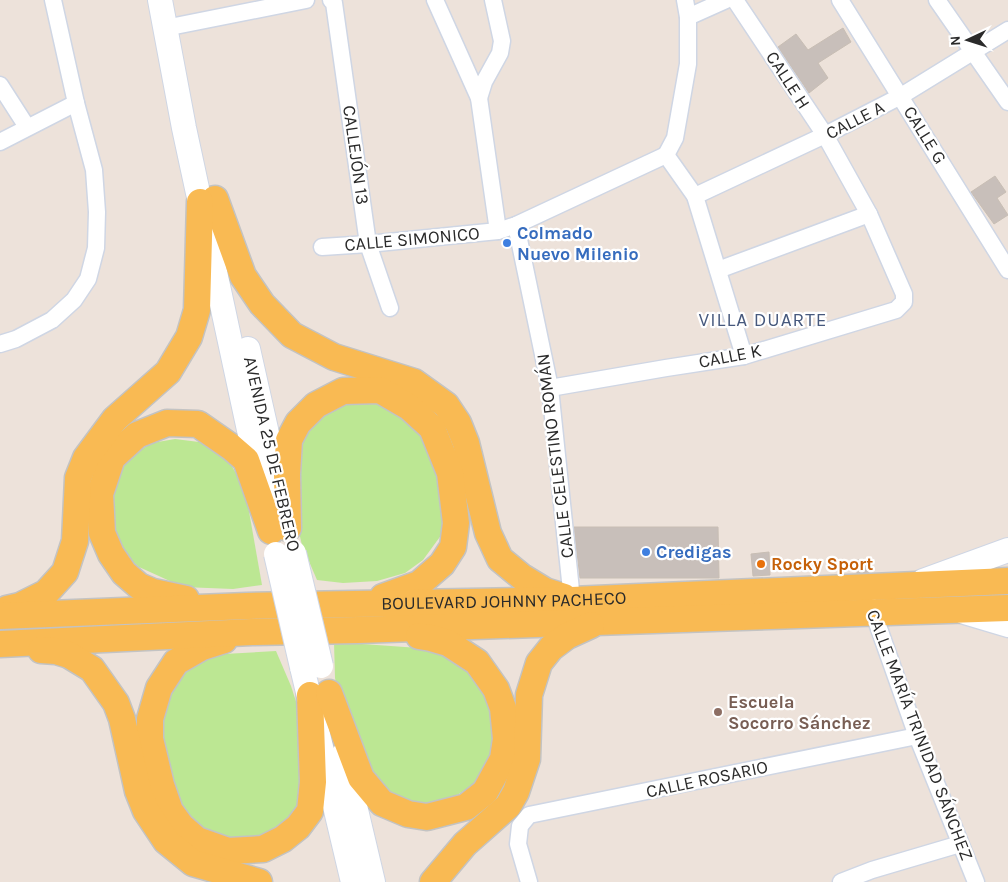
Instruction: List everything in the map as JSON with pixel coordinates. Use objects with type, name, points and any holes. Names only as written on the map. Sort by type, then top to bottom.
[{"type":"main road","name":"AVENIDA 25 DE FEBRERO","points":[[160,0],[165,28],[198,123],[208,201],[282,541],[312,666],[373,882]]},
{"type":"main road","points":[[208,201],[243,276],[262,304],[292,335],[334,357],[414,382],[446,405],[458,423],[466,443],[488,532],[500,559],[522,577],[545,591],[572,600]]},
{"type":"main road","points":[[0,610],[20,606],[46,593],[65,572],[75,541],[78,478],[86,458],[115,420],[168,372],[189,337],[197,310],[208,201]]},
{"type":"main road","points":[[282,541],[290,440],[298,423],[316,405],[343,391],[380,390],[409,407],[432,428],[450,472],[456,522],[453,547],[442,564],[419,584],[396,594],[357,617]]},
{"type":"main road","points":[[247,606],[182,599],[153,592],[139,586],[124,573],[111,554],[102,533],[100,494],[112,458],[137,435],[167,423],[198,424],[246,460],[282,541]]},
{"type":"main road","points":[[913,585],[1008,550]]},
{"type":"main road","name":"BOULEVARD JOHNNY PACHECO","points":[[0,616],[247,606],[357,617],[601,622],[869,599],[913,585],[1008,581]]},
{"type":"main road","name":"BOULEVARD JOHNNY PACHECO","points":[[0,646],[252,632],[357,617],[572,600],[869,599],[947,610],[1008,608]]},
{"type":"main road","points":[[319,694],[360,778],[382,803],[408,814],[427,817],[466,807],[485,792],[503,759],[506,739],[502,708],[496,689],[477,662],[448,643],[357,617]]},
{"type":"main road","points":[[433,882],[465,844],[508,806],[516,792],[527,759],[529,695],[540,663],[551,648],[567,636],[582,628],[601,622]]},
{"type":"main road","points":[[252,632],[202,647],[176,662],[158,688],[150,719],[150,739],[161,785],[170,811],[180,826],[197,840],[228,851],[263,849],[283,839],[298,827],[310,811],[319,694]]},
{"type":"main road","points":[[0,646],[56,651],[69,655],[92,669],[116,703],[122,718],[138,791],[146,811],[166,841],[193,863],[259,882]]},
{"type":"main road","name":"AVENIDA 25 DE FEBRERO","points":[[319,694],[353,882]]},
{"type":"street","points":[[0,344],[16,339],[52,320],[74,300],[88,279],[96,248],[94,170],[76,103],[54,0]]},
{"type":"street","name":"CALLEJÓN 13","points":[[331,0],[334,3],[347,83],[368,244],[390,308]]},
{"type":"street","points":[[435,0],[479,98],[498,231]]},
{"type":"street","points":[[479,98],[484,82],[500,53],[502,41],[493,0]]},
{"type":"street","points":[[685,0],[688,17],[688,64],[675,138],[666,155],[695,196],[744,356]]},
{"type":"street","points":[[688,17],[726,0]]},
{"type":"street","name":"CALLE H","points":[[735,0],[825,135],[869,214],[904,294],[904,302]]},
{"type":"street","name":"CALLE G","points":[[840,0],[1008,270]]},
{"type":"street","points":[[937,0],[1008,102]]},
{"type":"street","points":[[165,28],[295,1]]},
{"type":"street","name":"CALLE A","points":[[695,196],[825,135],[901,96],[1008,30]]},
{"type":"street","points":[[0,85],[28,128]]},
{"type":"street","points":[[0,142],[76,103]]},
{"type":"street","name":"CALLE SIMONICO","points":[[322,246],[368,244],[498,231],[516,225],[666,155]]},
{"type":"street","points":[[718,270],[869,214]]},
{"type":"street","name":"CALLE CELESTINO ROMÁN","points":[[516,225],[550,388],[572,600]]},
{"type":"street","name":"CALLE K","points":[[550,388],[744,356],[896,310],[904,302]]},
{"type":"street","name":"CALLE MARÍA TRINIDAD SÁNCHEZ","points":[[869,599],[917,736],[976,882]]},
{"type":"street","name":"BOULEVARD JOHNNY PACHECO","points":[[947,610],[1008,629]]},
{"type":"street","name":"CALLE ROSARIO","points":[[529,882],[518,844],[520,826],[529,815],[917,736]]},
{"type":"street","points":[[842,882],[872,870],[960,844]]},
{"type":"green space","points":[[350,401],[380,402],[409,414],[445,474],[442,534],[423,560],[405,573],[377,581],[343,583],[317,580],[302,545],[294,512],[293,481],[304,428],[321,411]]},
{"type":"green space","points":[[175,439],[199,442],[211,447],[230,463],[242,484],[247,500],[262,585],[233,589],[183,587],[139,567],[123,553],[112,532],[112,484],[131,456],[152,443]]},
{"type":"green space","points":[[334,642],[419,648],[446,652],[486,684],[498,737],[490,763],[474,784],[451,799],[424,806],[380,795],[344,720],[335,678]]},
{"type":"green space","points":[[276,651],[291,686],[300,714],[309,769],[295,816],[271,833],[243,841],[214,840],[180,816],[158,731],[165,703],[178,679],[196,664],[224,654]]},
{"type":"building","points":[[843,28],[851,42],[818,63],[828,78],[809,93],[778,47],[796,34],[808,50]]},
{"type":"building","points":[[995,176],[1006,192],[997,198],[1008,215],[994,224],[971,192]]},
{"type":"building","name":"Credigas","points":[[574,527],[718,527],[719,578],[580,578]]},
{"type":"building","name":"Rocky Sport","points":[[769,552],[770,575],[753,576],[751,554]]},
{"type":"building","points":[[872,559],[872,572],[857,573],[856,560]]},
{"type":"place","name":"Colmado Nuevo Milenio","points":[[507,243]]},
{"type":"place","name":"Credigas","points":[[646,552]]},
{"type":"place","name":"Rocky Sport","points":[[761,564]]},
{"type":"place","name":"Escuela Socorro Sánchez","points":[[718,712]]},
{"type":"district","name":"VILLA DUARTE","points":[[763,320]]}]
